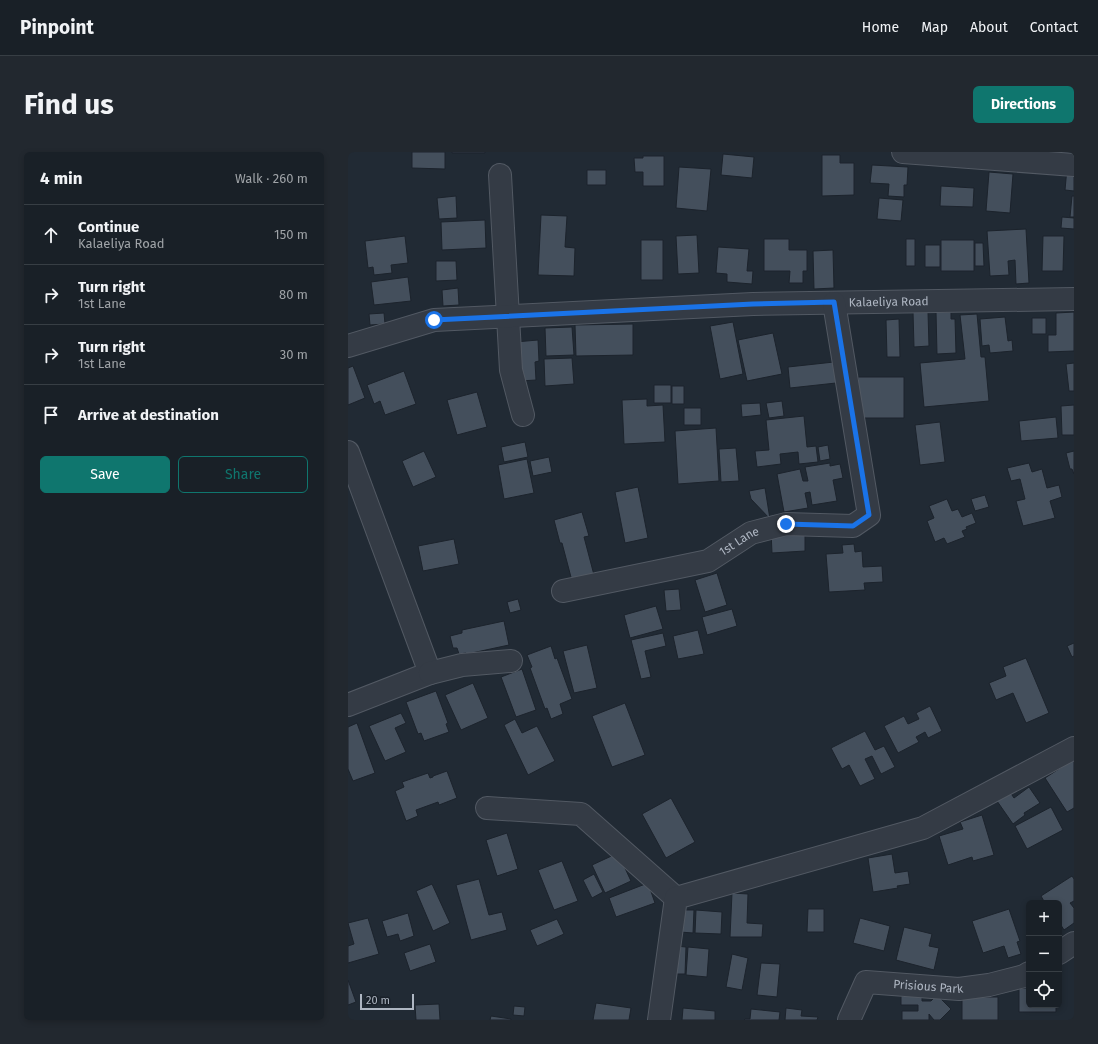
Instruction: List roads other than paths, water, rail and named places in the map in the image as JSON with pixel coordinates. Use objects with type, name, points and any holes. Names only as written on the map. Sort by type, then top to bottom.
[{"type":"street","points":[[903,152],[1074,165]]},
{"type":"street","points":[[500,175],[511,370],[523,415]]},
{"type":"street","name":"Kalaeliya Road","points":[[348,346],[434,320],[508,315],[753,304],[1074,299]]},
{"type":"street","name":"1st Lane","points":[[562,591],[708,561],[751,533],[765,529],[786,524],[853,526],[869,515],[834,302]]},
{"type":"street","points":[[348,452],[430,673]]},
{"type":"street","points":[[348,705],[430,673],[462,665],[511,661]]},
{"type":"street","points":[[676,898],[923,828],[1074,748]]},
{"type":"street","points":[[487,808],[581,814],[676,898]]},
{"type":"street","points":[[659,1020],[676,898]]},
{"type":"street","points":[[1062,951],[1074,943]]},
{"type":"street","name":"Prisious Park","points":[[849,1020],[866,982],[959,989],[989,985],[1026,975]]}]
